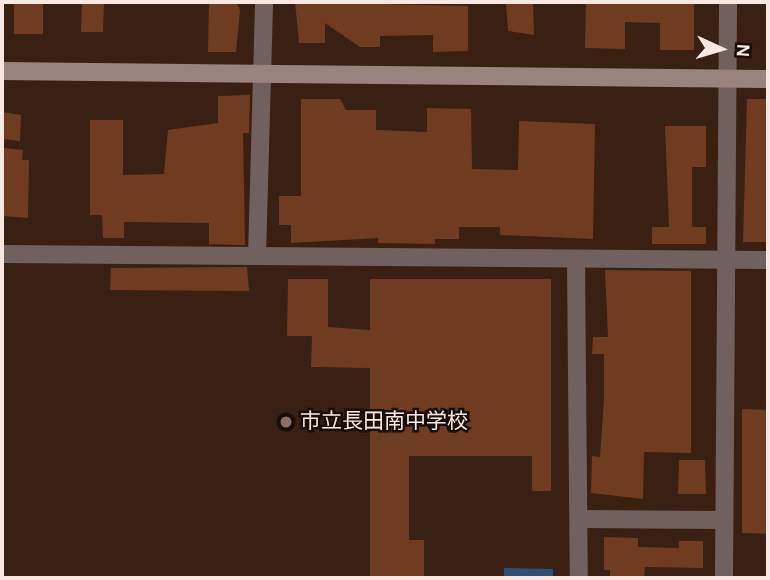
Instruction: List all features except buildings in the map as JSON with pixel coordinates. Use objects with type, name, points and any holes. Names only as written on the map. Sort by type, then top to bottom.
[{"type":"street","points":[[257,256],[264,2]]},
{"type":"street","points":[[724,578],[728,2]]},
{"type":"street","points":[[2,71],[768,79]]},
{"type":"street","points":[[2,254],[768,260]]},
{"type":"street","points":[[576,260],[579,578]]},
{"type":"street","points":[[579,519],[724,520]]},
{"type":"water","points":[[504,568],[553,569],[553,578],[504,578]]},
{"type":"place","name":"市立長田南中学校","points":[[286,422]]}]
